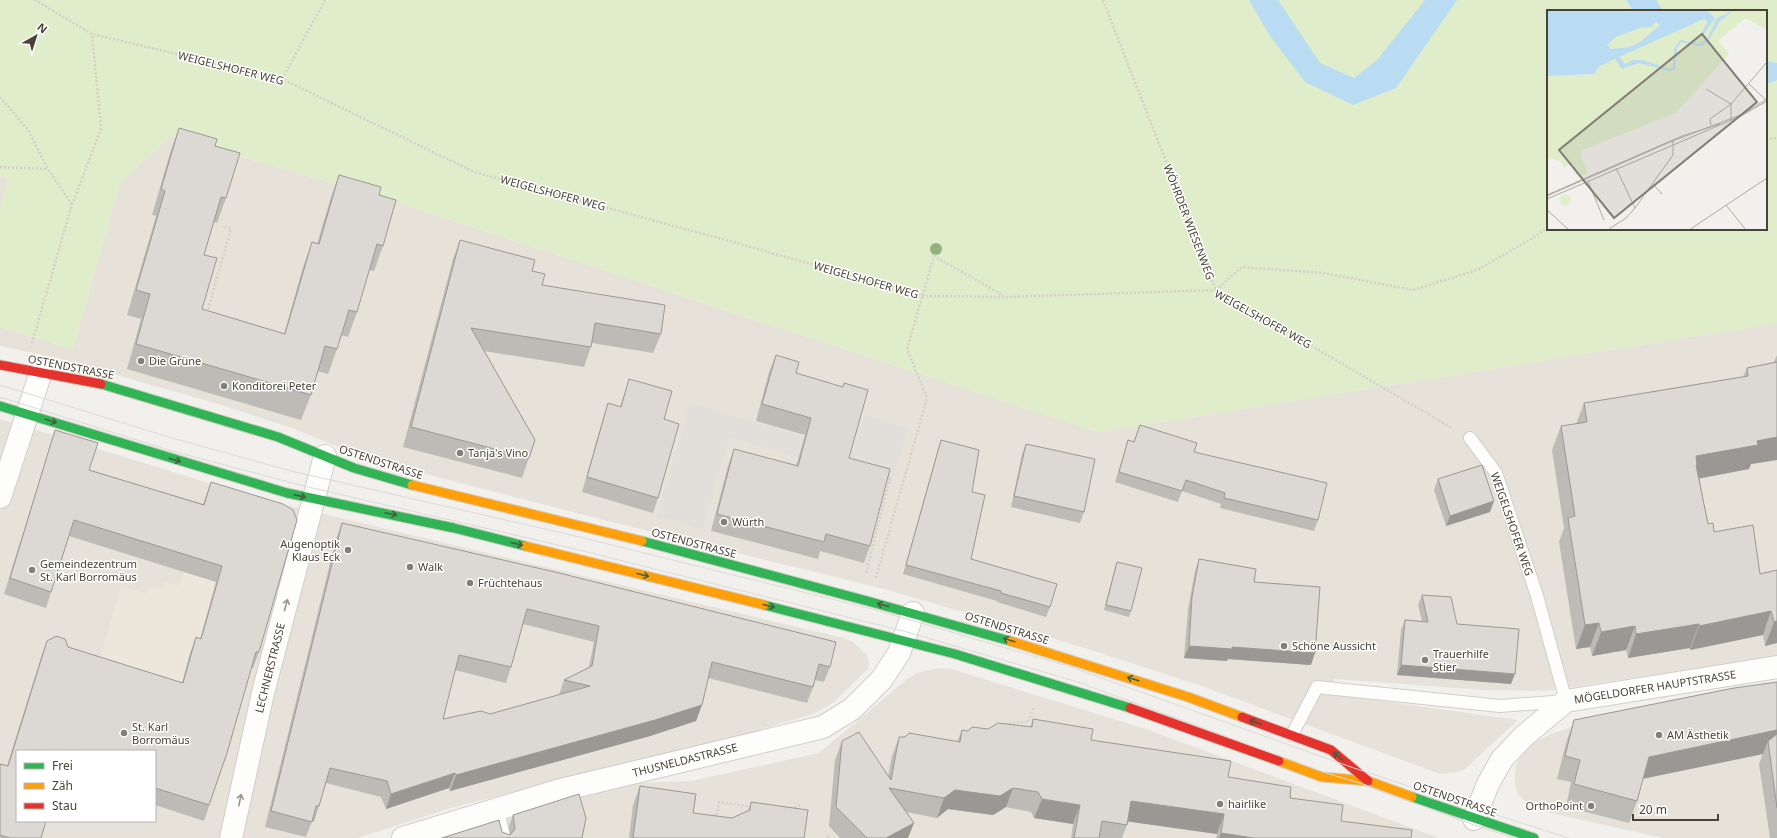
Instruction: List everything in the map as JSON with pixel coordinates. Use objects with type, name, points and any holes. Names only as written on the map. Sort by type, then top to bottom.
[{"type":"main road","name":"OSTENDSTRASSE","points":[[0,365],[102,384],[278,437],[354,468],[414,486],[669,548],[913,613],[1089,665],[1188,697],[1331,750],[1368,780]]},
{"type":"main road","name":"OSTENDSTRASSE","points":[[0,406],[207,469],[314,499],[454,528],[904,640],[1093,695],[1161,718],[1322,777],[1368,780],[1474,819],[1534,838]]},
{"type":"street","points":[[0,497],[41,372]]},
{"type":"street","name":"LECHNERSTRASSE","points":[[231,838],[263,693],[325,456]]},
{"type":"street","name":"THUSNELDASTRASSE","points":[[403,838],[557,791],[823,727],[852,709],[882,680],[892,665],[904,640],[913,613]]},
{"type":"street","name":"MÖGELDORFER HAUPTSTRASSE","points":[[1474,819],[1488,784],[1502,759],[1524,736],[1566,702],[1777,667]]},
{"type":"lane","name":"WEIGELSHOFER WEG","points":[[1470,438],[1496,473],[1537,596],[1566,702]]},
{"type":"lane","points":[[1292,735],[1317,687],[1500,706],[1566,702]]},
{"type":"lane","points":[[498,809],[504,838]]},
{"type":"path","name":"WEIGELSHOFER WEG","points":[[35,0],[92,34],[282,79],[474,172],[726,240],[923,296],[1005,297],[1216,290],[1470,438]]},
{"type":"path","points":[[282,79],[326,0]]},
{"type":"path","name":"WÖHRDER WIESENWEG","points":[[1103,0],[1216,290],[1242,267],[1323,273],[1413,290],[1477,270],[1533,238],[1547,228]]},
{"type":"path","points":[[32,343],[72,206],[100,129],[92,34]]},
{"type":"path","points":[[0,97],[28,130],[48,169],[72,206]]},
{"type":"path","points":[[1767,139],[1777,138]]},
{"type":"path","points":[[0,167],[48,169]]},
{"type":"path","points":[[204,320],[231,229],[222,226]]},
{"type":"path","points":[[871,602],[927,398],[907,349],[934,256],[1005,297]]},
{"type":"path","points":[[866,573],[890,477],[883,475]]},
{"type":"path","points":[[999,725],[1028,722],[1034,708]]},
{"type":"path","points":[[716,822],[719,802],[756,808]]},
{"type":"path","points":[[785,812],[802,804]]},
{"type":"shaded area","points":[[170,136],[377,196],[1098,432],[1777,323],[1777,656],[1546,691],[1484,690],[1334,679],[1332,694],[1518,720],[1465,769],[1458,772],[1440,774],[1202,686],[1078,646],[888,590],[608,521],[390,465],[346,450],[292,428],[215,403],[57,358],[0,346],[0,327],[73,349],[120,183]]},
{"type":"shaded area","points":[[0,176],[8,179],[0,209]]},
{"type":"shaded area","points":[[690,403],[853,451],[864,415],[908,428],[891,484],[729,437],[702,530],[678,521],[657,517]]},
{"type":"shaded area","points":[[0,419],[278,503],[843,638],[853,642],[867,655],[869,664],[868,669],[833,703],[813,714],[747,733],[451,808],[358,838],[0,838]]},
{"type":"shaded area","points":[[189,554],[278,581],[240,708],[98,665],[121,586],[147,594],[149,586],[163,590],[165,582],[179,586]]},
{"type":"shaded area","points":[[938,668],[951,669],[1143,728],[1439,838],[452,838],[546,806],[634,783],[691,781],[819,753],[906,680],[917,673]]},
{"type":"shaded area","points":[[1777,688],[1777,838],[1663,838],[1546,812],[1527,803],[1518,794],[1515,785],[1517,763],[1523,753],[1534,743],[1549,735],[1573,726]]},
{"type":"green space","points":[[0,0],[1777,0],[1777,323],[1098,432],[377,196],[171,136],[120,183],[73,349],[0,327],[0,209],[8,179],[0,176]]},
{"type":"water","points":[[1249,0],[1278,0],[1320,63],[1354,78],[1377,60],[1425,0],[1457,0],[1396,88],[1353,105],[1305,82],[1270,36]]},
{"type":"water","points":[[1626,0],[1656,0],[1662,10],[1632,10]]},
{"type":"water","points":[[1767,61],[1777,63],[1777,80],[1767,84]]},
{"type":"building","points":[[179,128],[217,139],[215,146],[240,153],[226,198],[221,197],[204,255],[217,258],[202,309],[285,334],[312,242],[319,244],[339,175],[381,187],[379,195],[396,200],[383,246],[377,244],[357,312],[349,310],[337,349],[325,346],[311,395],[136,344],[150,294],[136,290],[165,191],[161,189]]},
{"type":"building","points":[[460,240],[535,260],[532,271],[545,274],[542,285],[665,305],[661,334],[595,323],[591,347],[471,328],[535,440],[529,458],[411,427]]},
{"type":"building","points":[[776,355],[799,362],[796,373],[843,387],[844,383],[868,390],[849,458],[890,469],[870,546],[826,534],[824,542],[717,514],[734,449],[798,466],[811,418],[762,404]]},
{"type":"building","points":[[1777,362],[1777,437],[1757,441],[1758,445],[1696,456],[1696,465],[1708,524],[1713,523],[1714,532],[1753,525],[1760,574],[1777,570],[1777,621],[1774,622],[1771,611],[1699,626],[1699,624],[1636,634],[1635,626],[1601,632],[1599,623],[1585,625],[1568,518],[1575,516],[1561,426],[1587,422],[1584,403],[1748,376],[1747,368]]},
{"type":"building","points":[[629,379],[672,391],[664,419],[679,424],[658,498],[587,477],[608,403],[621,407]]},
{"type":"building","points":[[1140,425],[1197,443],[1194,452],[1327,483],[1318,520],[1224,498],[1225,493],[1186,480],[1182,491],[1119,472],[1128,440],[1134,442]]},
{"type":"building","points":[[55,430],[98,443],[89,470],[204,505],[211,482],[283,504],[293,510],[297,520],[259,652],[256,652],[227,753],[209,805],[156,788],[156,750],[16,750],[16,822],[46,822],[41,838],[10,838],[0,835],[0,764],[8,766],[47,641],[56,636],[65,639],[68,647],[183,683],[196,637],[201,639],[222,566],[74,520],[51,592],[10,578]]},
{"type":"building","points":[[941,440],[979,450],[972,492],[985,495],[971,559],[1057,584],[1050,607],[1001,593],[1001,591],[906,565]]},
{"type":"building","points":[[1026,444],[1095,459],[1084,512],[1014,496]]},
{"type":"building","points":[[1482,465],[1494,501],[1450,516],[1438,479]]},
{"type":"building","points":[[342,523],[555,572],[836,642],[830,667],[819,664],[813,687],[712,662],[702,705],[655,720],[456,775],[455,773],[391,794],[387,781],[330,768],[319,806],[316,806],[312,822],[271,811]],"holes":[[[527,609],[599,626],[592,666],[564,680],[590,686],[490,714],[481,711],[443,719],[459,655],[511,667]]]},
{"type":"building","points":[[1199,559],[1256,569],[1254,582],[1320,587],[1315,653],[1232,647],[1232,649],[1189,646],[1192,597]]},
{"type":"building","points":[[1117,562],[1142,568],[1131,611],[1106,605]]},
{"type":"building","points":[[1422,595],[1451,597],[1457,624],[1519,629],[1515,674],[1401,665],[1405,620],[1428,622]]},
{"type":"building","points":[[1777,682],[1777,730],[1649,757],[1637,801],[1574,784],[1580,760],[1565,756],[1574,720],[1734,688]]},
{"type":"building","points":[[1033,719],[1093,729],[1091,740],[1231,761],[1228,777],[1291,787],[1290,798],[1343,805],[1341,821],[1412,830],[1411,838],[1254,838],[1221,833],[1224,814],[1131,801],[1127,825],[1102,821],[1099,838],[1074,838],[1080,805],[1042,799],[1038,792],[1013,788],[1000,796],[955,790],[944,798],[889,788],[914,823],[886,838],[867,838],[836,807],[842,741],[859,732],[891,780],[899,737],[905,737],[909,733],[960,742],[962,730],[968,731],[972,727],[988,729],[998,723],[1032,727]]},
{"type":"building","points":[[1777,734],[1777,808],[1768,741]]},
{"type":"building","points":[[640,786],[696,794],[693,813],[732,818],[750,810],[751,802],[808,810],[804,838],[633,838]]},
{"type":"building","points":[[579,794],[586,818],[582,838],[442,838],[499,820],[502,832],[510,835],[515,829],[513,815]]},
{"type":"tram line","points":[[0,385],[172,438],[291,471],[567,534],[876,610],[1071,667],[1351,767],[1569,838]]},
{"type":"tram line","points":[[0,397],[172,451],[304,486],[571,548],[907,632],[1078,682],[1323,772],[1366,785],[1474,825],[1514,838]]},
{"type":"traffic: fast","points":[[101,384],[278,437],[354,468],[412,485]]},
{"type":"traffic: fast","points":[[0,406],[287,493],[454,528],[525,546]]},
{"type":"traffic: fast","points":[[642,541],[1010,641]]},
{"type":"traffic: fast","points":[[764,605],[955,654],[1130,708]]},
{"type":"traffic: fast","points":[[1412,797],[1534,838]]},
{"type":"traffic: slow","points":[[412,485],[642,541]]},
{"type":"traffic: slow","points":[[525,546],[764,605]]},
{"type":"traffic: slow","points":[[1010,641],[1188,697],[1242,717]]},
{"type":"traffic: slow","points":[[1279,761],[1322,777],[1368,781],[1412,797]]},
{"type":"traffic: jam","points":[[0,365],[101,384]]},
{"type":"traffic: jam","points":[[1130,708],[1279,761]]},
{"type":"traffic: jam","points":[[1242,717],[1331,750],[1368,781]]},
{"type":"place","name":"Die Grüne","points":[[141,361]]},
{"type":"place","name":"Konditorei Peter","points":[[224,386]]},
{"type":"place","name":"Tanja's Vino","points":[[460,453]]},
{"type":"place","name":"Würth","points":[[724,522]]},
{"type":"place","name":"Augenoptik Klaus Eck","points":[[348,550]]},
{"type":"place","name":"Walk","points":[[410,567]]},
{"type":"place","name":"Gemeindezentrum St. Karl Borromäus","points":[[32,570]]},
{"type":"place","name":"Früchtehaus","points":[[470,583]]},
{"type":"place","name":"Schöne Aussicht","points":[[1284,646]]},
{"type":"place","name":"Trauerhilfe Stier","points":[[1425,660]]},
{"type":"place","name":"St. Karl Borromäus","points":[[124,733]]},
{"type":"place","name":"AM Ästhetik","points":[[1659,735]]},
{"type":"place","name":"hairlike","points":[[1220,804]]},
{"type":"place","name":"OrthoPoint","points":[[1591,806]]}]
